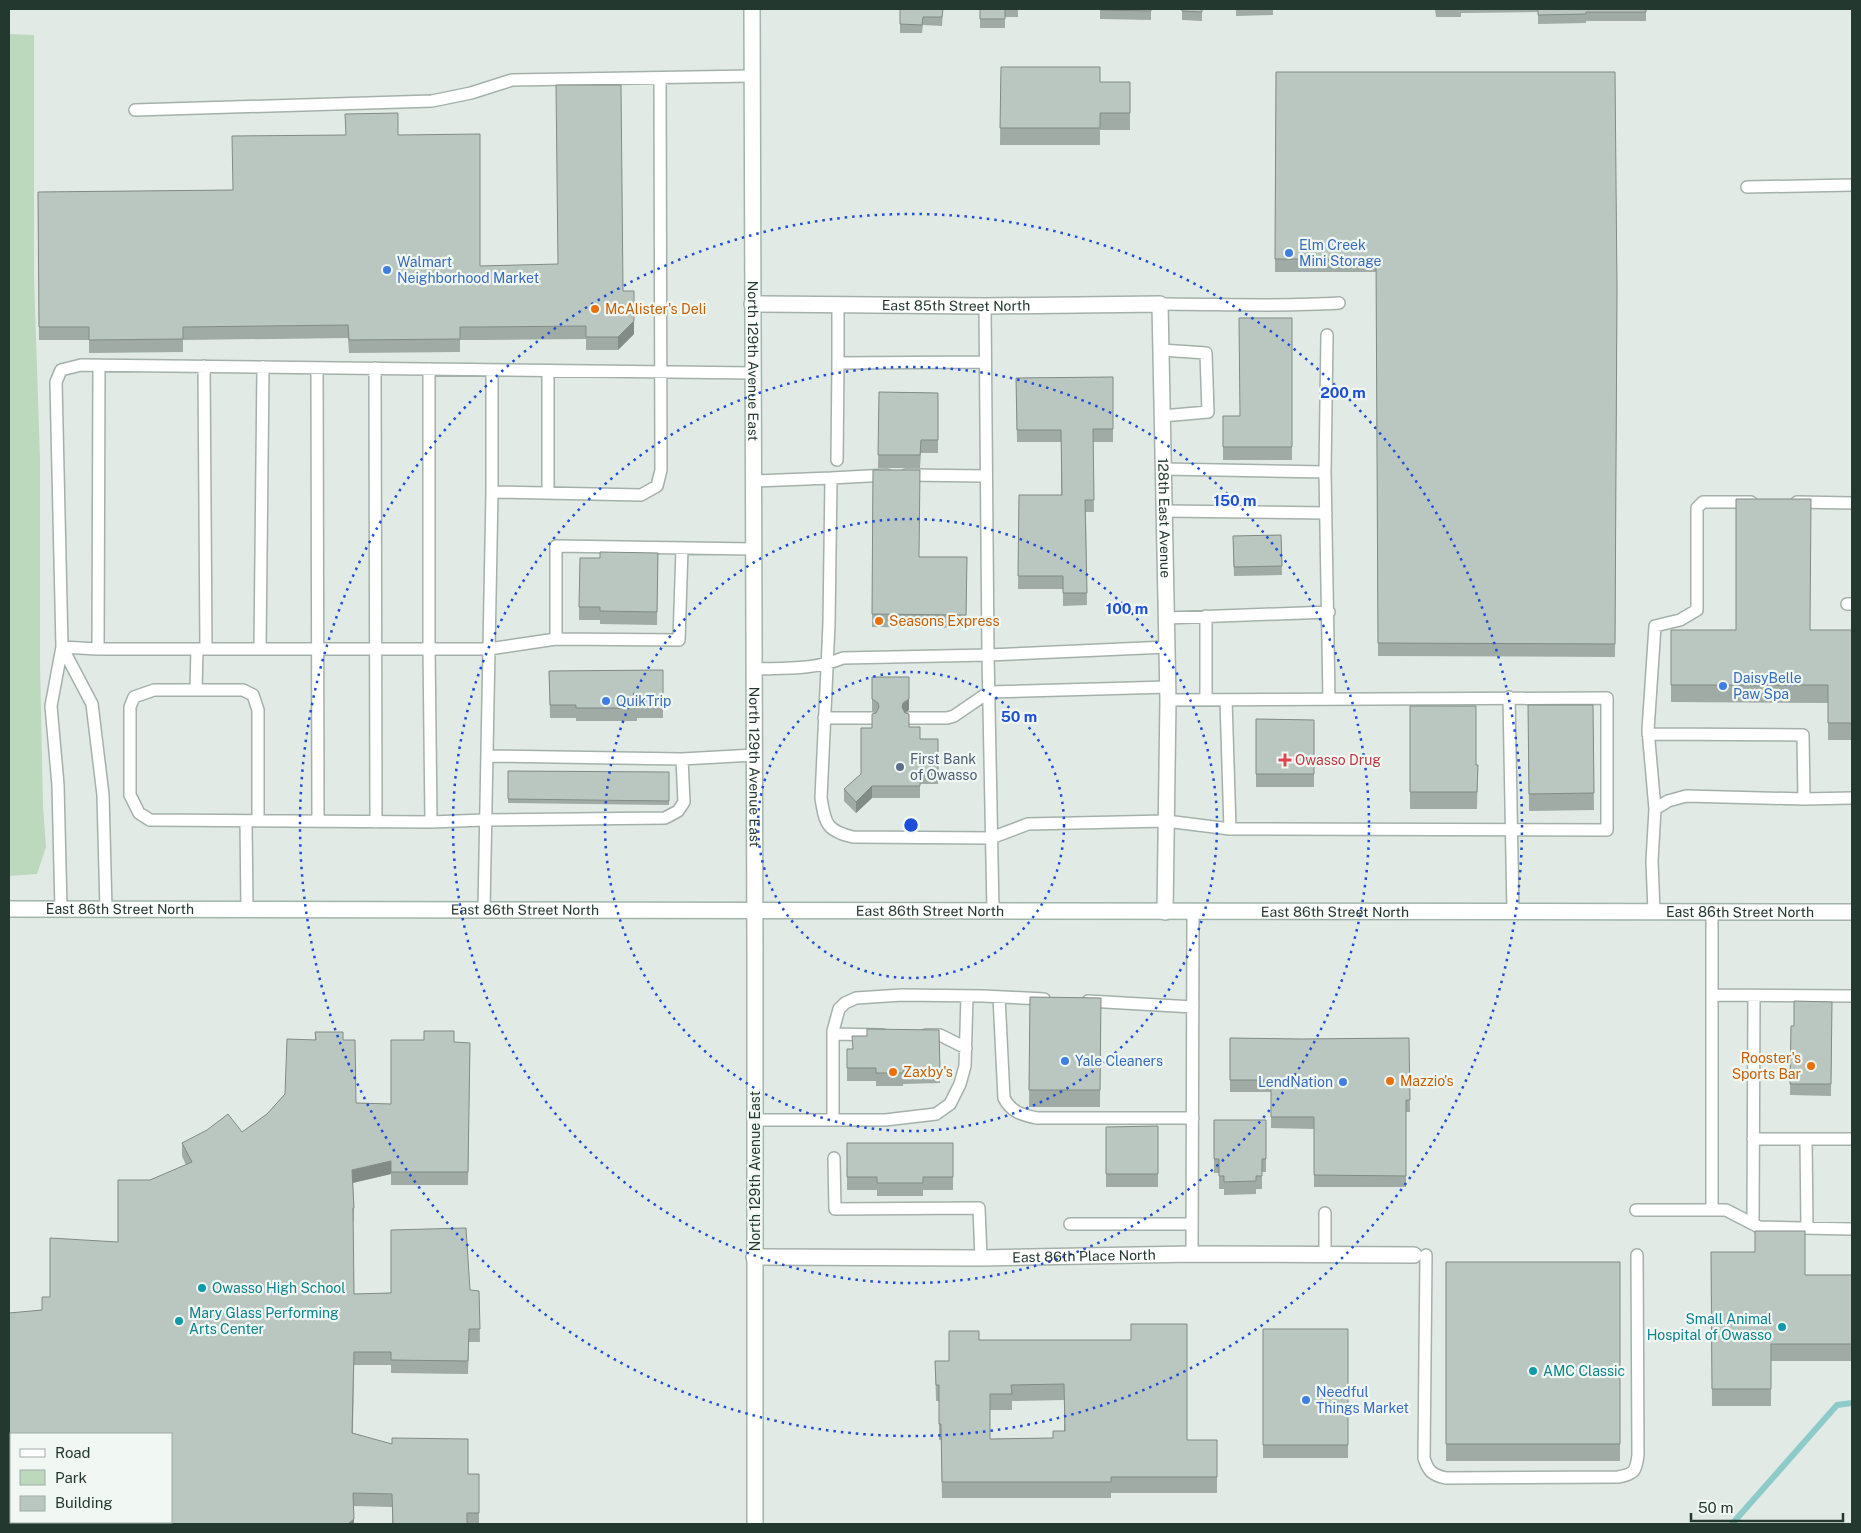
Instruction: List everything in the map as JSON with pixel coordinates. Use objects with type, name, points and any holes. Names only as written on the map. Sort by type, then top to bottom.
[{"type":"main road","name":"North 129th Avenue East","points":[[752,9],[755,1524]]},
{"type":"main road","name":"East 85th Street North","points":[[752,304],[985,306],[1160,304]]},
{"type":"main road","name":"128th East Avenue","points":[[1160,304],[1168,694],[1165,912]]},
{"type":"main road","name":"East 86th Street North","points":[[9,910],[1852,912]]},
{"type":"main road","name":"East 86th Place North","points":[[754,1257],[981,1258],[1192,1254],[1420,1255]]},
{"type":"lane","points":[[135,110],[432,101],[471,93],[512,80],[752,76]]},
{"type":"lane","points":[[492,492],[641,495],[658,486],[661,470],[662,372],[660,78]]},
{"type":"lane","points":[[1747,187],[1852,185]]},
{"type":"lane","points":[[1160,304],[1285,304],[1307,306],[1339,303]]},
{"type":"lane","points":[[837,460],[838,304]]},
{"type":"lane","points":[[985,306],[988,692],[993,911]]},
{"type":"lane","points":[[1328,335],[1325,472],[1329,612],[1329,699]]},
{"type":"lane","points":[[1161,350],[1206,353],[1208,412],[1162,416]]},
{"type":"lane","points":[[838,363],[985,362]]},
{"type":"lane","points":[[61,910],[58,785],[51,706],[62,647],[56,382],[61,370],[81,365],[99,365],[752,374]]},
{"type":"lane","points":[[98,649],[99,365]]},
{"type":"lane","points":[[196,690],[201,649],[204,366]]},
{"type":"lane","points":[[260,649],[263,367]]},
{"type":"lane","points":[[316,368],[318,821]]},
{"type":"lane","points":[[375,368],[376,822]]},
{"type":"lane","points":[[429,369],[431,822]]},
{"type":"lane","points":[[484,910],[492,492],[492,370]]},
{"type":"lane","points":[[548,371],[548,494]]},
{"type":"lane","points":[[1164,469],[1325,472]]},
{"type":"lane","points":[[753,481],[892,475],[986,476]]},
{"type":"lane","points":[[831,478],[829,624],[820,798],[829,826],[838,833],[853,837],[991,838],[1028,824],[1166,821],[1230,829],[1607,830],[1608,698],[1206,700],[1168,694],[988,692],[954,716],[947,718],[909,718]]},
{"type":"lane","points":[[1654,912],[1652,861],[1655,810],[1648,734],[1655,626],[1680,620],[1697,610],[1697,508],[1703,502],[1763,502]]},
{"type":"lane","points":[[1783,502],[1852,502]]},
{"type":"lane","points":[[1164,512],[1326,513]]},
{"type":"lane","points":[[556,639],[556,546],[753,549]]},
{"type":"lane","points":[[62,647],[98,649],[489,649],[556,639],[679,640],[682,549]]},
{"type":"lane","points":[[1167,618],[1329,612]]},
{"type":"lane","points":[[1206,616],[1206,700]]},
{"type":"lane","points":[[62,647],[92,704],[103,795],[106,910]]},
{"type":"lane","points":[[754,669],[802,668],[826,665],[843,658],[988,655],[1167,647]]},
{"type":"lane","points":[[247,910],[252,821],[258,710],[253,695],[243,690],[154,690],[134,696],[130,707],[130,794],[139,812],[150,820],[252,821],[318,821],[376,822],[431,822],[665,818],[678,811],[684,802],[682,759]]},
{"type":"lane","points":[[1509,697],[1513,912]]},
{"type":"lane","points":[[1226,700],[1230,829]]},
{"type":"lane","points":[[824,718],[872,718]]},
{"type":"lane","points":[[1648,734],[1803,735],[1804,799]]},
{"type":"lane","points":[[487,756],[682,759],[754,755]]},
{"type":"lane","points":[[1655,810],[1668,801],[1686,796],[1804,799],[1852,798]]},
{"type":"lane","points":[[1192,1254],[1193,912]]},
{"type":"lane","points":[[1712,912],[1712,1210]]},
{"type":"lane","points":[[833,1120],[833,1034],[835,1018],[839,1009],[845,1003],[856,998],[902,995],[983,996],[1056,1000]]},
{"type":"lane","points":[[1712,995],[1852,996]]},
{"type":"lane","points":[[755,1120],[885,1120],[936,1114],[950,1104],[960,1084],[965,1066],[967,996]]},
{"type":"lane","points":[[1753,1224],[1754,996]]},
{"type":"lane","points":[[999,997],[1004,1098],[1008,1107],[1020,1114],[1037,1118],[1193,1118]]},
{"type":"lane","points":[[1075,1001],[1193,1007]]},
{"type":"lane","points":[[833,1034],[891,1035]]},
{"type":"lane","points":[[911,1035],[940,1035],[966,1048]]},
{"type":"lane","points":[[1753,1139],[1852,1139]]},
{"type":"lane","points":[[1806,1139],[1807,1228]]},
{"type":"lane","points":[[834,1158],[835,1209],[980,1208],[981,1258]]},
{"type":"lane","points":[[1636,1210],[1726,1210],[1759,1227],[1852,1229]]},
{"type":"lane","points":[[1325,1212],[1325,1255]]},
{"type":"lane","points":[[1070,1224],[1192,1224]]},
{"type":"lane","points":[[1420,1255],[1424,1458],[1427,1469],[1435,1476],[1455,1478],[1618,1477],[1631,1474],[1637,1468],[1637,1255]]},
{"type":"green space","points":[[9,34],[34,35],[34,276],[40,460],[40,663],[43,806],[46,847],[37,874],[9,876]]},
{"type":"building","points":[[900,9],[943,9],[942,17],[923,17],[922,25],[900,24]]},
{"type":"building","points":[[980,9],[1005,9],[1005,19],[980,19]]},
{"type":"building","points":[[1151,9],[1151,11],[1100,10]]},
{"type":"building","points":[[1182,9],[1202,9],[1202,12],[1182,11]]},
{"type":"building","points":[[1538,9],[1646,9],[1646,12],[1586,12],[1586,14],[1538,15]]},
{"type":"building","points":[[1001,67],[1100,67],[1100,82],[1130,82],[1130,113],[1100,113],[1100,128],[1000,128]]},
{"type":"building","points":[[1276,72],[1615,72],[1617,289],[1615,644],[1378,643],[1376,259],[1275,259]]},
{"type":"building","points":[[556,85],[621,85],[623,291],[634,291],[634,321],[618,337],[586,337],[586,326],[460,327],[460,339],[349,340],[348,325],[183,327],[183,339],[89,340],[89,327],[39,327],[38,192],[233,190],[232,136],[346,135],[345,114],[398,113],[398,135],[480,134],[480,266],[558,264]]},
{"type":"building","points":[[1239,318],[1292,318],[1292,447],[1223,447],[1223,416],[1240,416]]},
{"type":"building","points":[[1113,377],[1113,429],[1093,429],[1094,500],[1085,500],[1087,593],[1063,593],[1063,576],[1018,576],[1019,495],[1062,495],[1061,430],[1017,430],[1016,378]]},
{"type":"building","points":[[879,392],[938,393],[938,440],[921,440],[920,455],[878,455]]},
{"type":"building","points":[[873,470],[920,470],[919,557],[967,557],[966,615],[872,614]]},
{"type":"building","points":[[1736,499],[1811,499],[1810,630],[1852,630],[1852,723],[1828,723],[1828,685],[1671,685],[1671,630],[1736,630]]},
{"type":"building","points":[[1281,535],[1282,566],[1234,567],[1233,536]]},
{"type":"building","points":[[600,552],[658,553],[657,612],[600,611],[600,607],[579,607],[580,558],[600,558]]},
{"type":"building","name":"QuikTrip","points":[[663,670],[663,705],[637,705],[637,708],[576,708],[576,705],[550,705],[549,671]]},
{"type":"building","points":[[872,677],[909,677],[909,699],[903,703],[902,707],[905,713],[909,714],[909,727],[920,727],[920,739],[938,739],[938,773],[920,773],[920,786],[872,786],[856,802],[844,789],[861,774],[861,728],[872,728],[872,714],[876,713],[879,707],[878,703],[872,699]]},
{"type":"building","points":[[1528,705],[1593,705],[1594,793],[1529,794]]},
{"type":"building","points":[[1410,706],[1476,706],[1477,792],[1410,792]]},
{"type":"building","name":"Owasso Drug","points":[[1256,719],[1314,720],[1314,774],[1256,774]]},
{"type":"building","points":[[508,771],[669,772],[669,801],[508,799]]},
{"type":"building","name":"Yale Cleaners","points":[[1030,997],[1101,998],[1100,1090],[1029,1090]]},
{"type":"building","name":"Rooster's Sports Bar","points":[[1794,1001],[1832,1002],[1831,1084],[1790,1084],[1791,1026],[1794,1026]]},
{"type":"building","name":"Zaxby's","points":[[867,1029],[939,1030],[940,1070],[876,1073],[876,1068],[847,1068],[847,1049],[853,1049],[852,1036],[867,1036]]},
{"type":"building","name":"Owasso High School","points":[[424,1031],[454,1031],[454,1042],[470,1043],[468,1172],[391,1172],[391,1161],[352,1170],[354,1294],[391,1293],[391,1230],[466,1228],[470,1290],[479,1291],[480,1329],[469,1329],[468,1361],[391,1360],[391,1352],[354,1352],[352,1433],[392,1444],[392,1438],[468,1439],[468,1474],[479,1474],[479,1513],[467,1513],[467,1524],[393,1524],[392,1494],[353,1493],[354,1519],[348,1524],[71,1524],[172,1523],[172,1433],[10,1433],[9,1486],[9,1313],[42,1310],[42,1297],[50,1297],[50,1238],[118,1242],[118,1180],[150,1180],[192,1162],[182,1143],[207,1130],[228,1114],[242,1132],[267,1114],[285,1094],[287,1039],[316,1040],[315,1032],[343,1032],[343,1040],[355,1040],[356,1103],[391,1104],[391,1040],[424,1040]]},
{"type":"building","points":[[1230,1038],[1409,1038],[1410,1100],[1406,1100],[1406,1176],[1314,1175],[1314,1117],[1271,1117],[1271,1080],[1230,1080]]},
{"type":"building","points":[[1214,1120],[1266,1120],[1266,1159],[1262,1159],[1262,1176],[1256,1176],[1256,1181],[1224,1182],[1224,1176],[1219,1176],[1219,1159],[1214,1159]]},
{"type":"building","points":[[1158,1126],[1158,1174],[1106,1174],[1106,1127]]},
{"type":"building","points":[[847,1143],[953,1143],[953,1177],[923,1177],[923,1183],[877,1183],[877,1177],[847,1177]]},
{"type":"building","name":"Small Animal Hospital of Owasso","points":[[1755,1231],[1805,1231],[1805,1275],[1852,1275],[1852,1344],[1771,1344],[1771,1389],[1712,1389],[1711,1252],[1755,1252]]},
{"type":"building","name":"AMC Classic","points":[[1446,1262],[1620,1262],[1620,1444],[1446,1444]]},
{"type":"building","points":[[1131,1324],[1187,1324],[1187,1440],[1217,1440],[1217,1477],[1111,1477],[1111,1482],[942,1482],[939,1385],[936,1385],[935,1361],[949,1361],[949,1331],[979,1331],[979,1340],[1131,1340]],"holes":[[[1064,1384],[1065,1431],[1053,1431],[1053,1438],[990,1439],[990,1394],[1012,1394],[1011,1385]]]},
{"type":"building","name":"Needful Things Market","points":[[1263,1329],[1348,1329],[1348,1445],[1263,1445]]},
{"type":"waterway","points":[[1732,1524],[1837,1405],[1852,1403]]},
{"type":"place","name":"Elm Creek Mini Storage","points":[[1289,253]]},
{"type":"place","name":"Walmart Neighborhood Market","points":[[387,270]]},
{"type":"place","name":"McAlister's Deli","points":[[595,309]]},
{"type":"place","name":"Seasons Express","points":[[879,621]]},
{"type":"place","name":"DaisyBelle Paw Spa","points":[[1723,686]]},
{"type":"place","name":"QuikTrip","points":[[606,701]]},
{"type":"place","name":"Owasso Drug","points":[[1285,760]]},
{"type":"place","name":"First Bank of Owasso","points":[[900,767]]},
{"type":"place","name":"Yale Cleaners","points":[[1065,1061]]},
{"type":"place","name":"Rooster's Sports Bar","points":[[1811,1066]]},
{"type":"place","name":"Zaxby's","points":[[893,1072]]},
{"type":"place","name":"Mazzio's","points":[[1390,1081]]},
{"type":"place","name":"LendNation","points":[[1343,1082]]},
{"type":"place","name":"Owasso High School","points":[[202,1288]]},
{"type":"place","name":"Mary Glass Performing Arts Center","points":[[179,1321]]},
{"type":"place","name":"Small Animal Hospital of Owasso","points":[[1782,1327]]},
{"type":"place","name":"AMC Classic","points":[[1533,1371]]},
{"type":"place","name":"Needful Things Market","points":[[1306,1400]]}]
